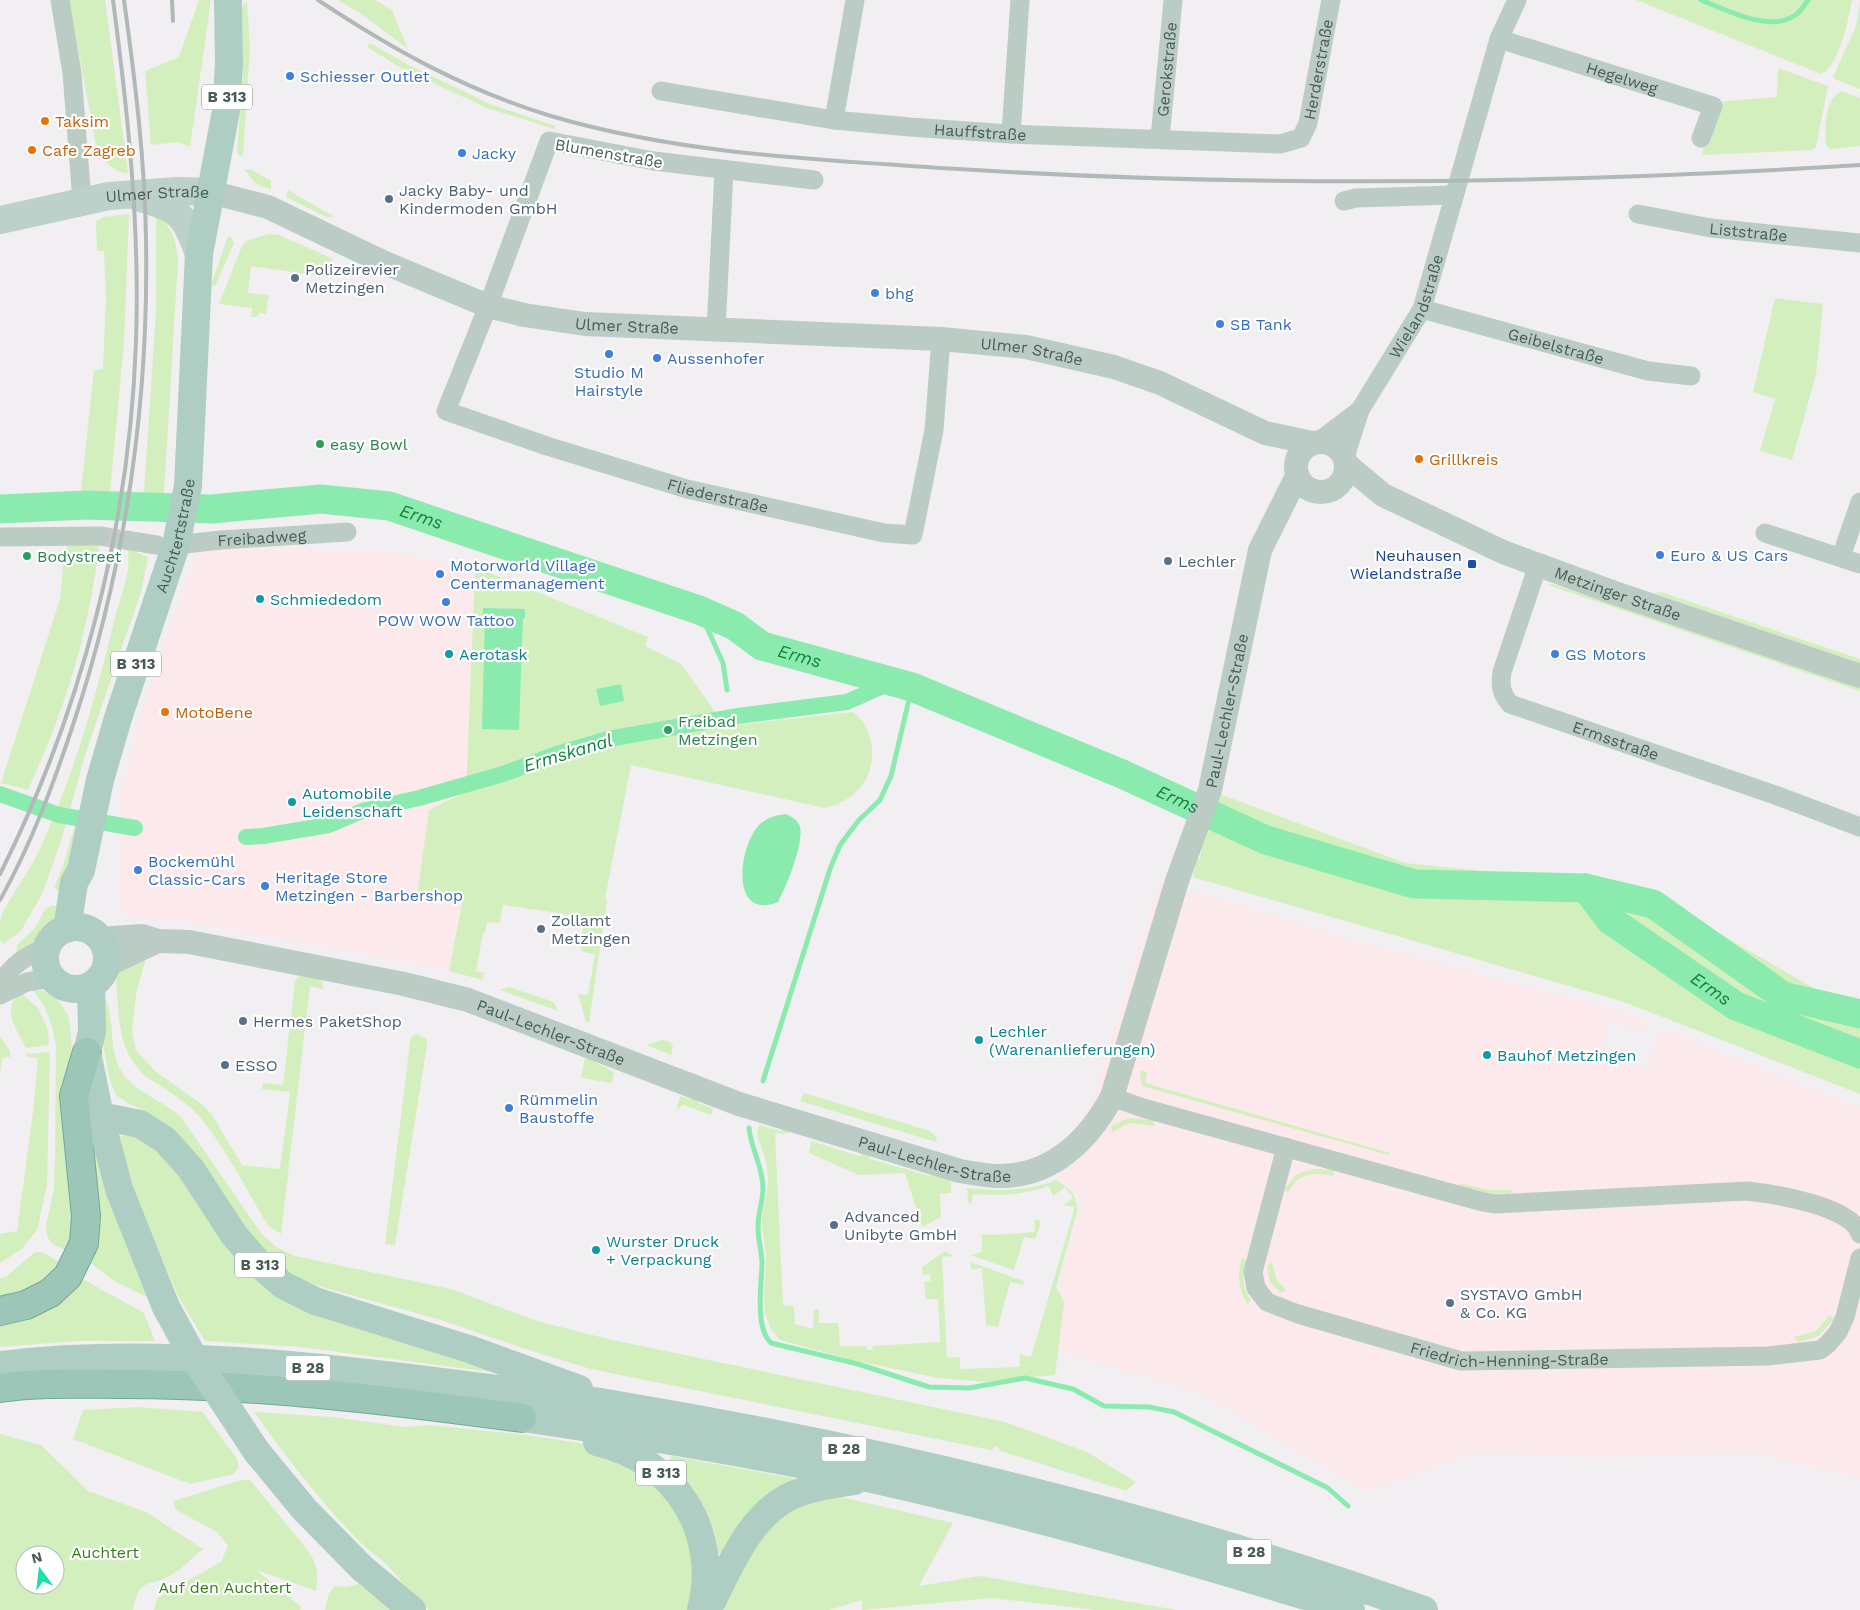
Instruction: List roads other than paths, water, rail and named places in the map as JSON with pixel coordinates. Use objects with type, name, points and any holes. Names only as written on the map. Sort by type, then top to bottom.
[{"type":"highway","points":[[0,1311],[26,1304],[50,1293],[68,1276],[84,1243],[86,1216],[74,1096],[86,1050]]},
{"type":"highway","name":"B 28","points":[[0,1388],[79,1384],[164,1384],[265,1388],[383,1400],[522,1418]]},
{"type":"main road","name":"B 313","points":[[210,192],[226,111],[229,64],[228,0]]},
{"type":"main road","name":"Ulmer Straße","points":[[0,220],[82,201],[127,194],[178,191],[210,192]]},
{"type":"main road","name":"Auchtertstraße","points":[[76,936],[74,883],[82,870],[95,800],[188,486],[199,254],[210,192]]},
{"type":"main road","points":[[127,194],[167,205],[177,212],[192,233],[199,254]]},
{"type":"main road","points":[[79,979],[46,965],[76,936],[106,952],[79,979],[77,1033],[86,1050],[100,1116],[119,1189],[166,1307],[190,1351],[257,1452],[304,1509],[362,1568],[412,1610]]},
{"type":"main road","name":"B 313","points":[[100,1116],[140,1124],[165,1140],[191,1169],[234,1235],[260,1265],[283,1285],[314,1301],[469,1349],[576,1387],[615,1404]]},
{"type":"main road","name":"B 28","points":[[0,1364],[117,1359],[258,1363],[392,1375],[615,1404],[854,1450],[1071,1501],[1278,1561],[1424,1610]]},
{"type":"main road","name":"B 313","points":[[522,1418],[580,1438],[621,1448],[649,1463],[664,1476],[677,1490],[693,1516],[704,1549],[706,1589],[701,1610]]},
{"type":"main road","name":"B 28","points":[[522,1418],[627,1434],[871,1479],[1092,1533],[1351,1610]]},
{"type":"main road","points":[[707,1610],[748,1536],[772,1509],[800,1492],[871,1479]]},
{"type":"street","points":[[60,0],[72,73],[82,201]]},
{"type":"street","points":[[834,120],[854,0]]},
{"type":"street","points":[[1011,134],[1020,0]]},
{"type":"street","name":"Gerokstraße","points":[[1160,138],[1173,0]]},
{"type":"street","name":"Herderstraße","points":[[1301,138],[1308,123],[1331,0]]},
{"type":"street","name":"Wielandstraße","points":[[1346,461],[1360,410],[1422,309],[1499,39],[1517,0]]},
{"type":"street","name":"Hegelweg","points":[[1499,39],[1713,106],[1701,138]]},
{"type":"street","name":"Hauffstraße","points":[[661,91],[834,120],[1011,134],[1160,138],[1280,144],[1301,138]]},
{"type":"street","name":"Blumenstraße","points":[[488,306],[549,141],[654,161],[814,180]]},
{"type":"street","points":[[716,331],[724,170]]},
{"type":"street","name":"Ulmer Straße","points":[[210,192],[268,207],[385,263],[488,306],[558,322],[716,331],[941,339],[1026,347],[1114,367],[1160,384],[1265,433],[1335,445],[1346,461]]},
{"type":"street","points":[[1344,201],[1356,198],[1454,196]]},
{"type":"street","name":"Liststraße","points":[[1638,214],[1711,228],[1860,243]]},
{"type":"street","name":"Fliederstraße","points":[[488,306],[446,411],[547,446],[687,489],[884,533],[913,535],[934,430],[941,339]]},
{"type":"street","name":"Geibelstraße","points":[[1422,309],[1648,371],[1692,376]]},
{"type":"street","name":"Wielandstraße","points":[[1316,442],[1360,410]]},
{"type":"street","name":"Ulmer Straße","points":[[1265,433],[1297,472],[1306,487],[1327,490]]},
{"type":"street","points":[[1297,472],[1300,453],[1316,442]]},
{"type":"street","points":[[1273,522],[1344,478],[1346,461]]},
{"type":"street","name":"Metzinger Straße","points":[[1346,461],[1383,495],[1503,552],[1860,676]]},
{"type":"street","name":"Paul-Lechler-Straße","points":[[76,936],[142,936],[158,941],[189,942],[404,984],[468,1000],[739,1104],[960,1171],[997,1176],[1011,1175],[1045,1166],[1077,1146],[1100,1119],[1112,1097],[1165,922],[1210,790],[1260,550],[1297,472]]},
{"type":"street","name":"Metzinger Straße","points":[[1327,490],[1383,495]]},
{"type":"street","points":[[1841,557],[1860,502]]},
{"type":"street","name":"Freibadweg","points":[[125,540],[221,540],[347,532]]},
{"type":"street","points":[[1765,533],[1860,564]]},
{"type":"street","points":[[0,537],[100,536]]},
{"type":"street","name":"Ermsstraße","points":[[1538,565],[1502,672],[1500,684],[1502,695],[1510,704],[1775,795],[1860,827]]},
{"type":"street","points":[[0,985],[7,971],[14,965],[76,936]]},
{"type":"street","points":[[0,995],[27,982],[79,979],[144,950],[158,941]]},
{"type":"street","points":[[1112,1097],[1143,1108],[1459,1196],[1496,1204],[1718,1192],[1770,1193],[1834,1211],[1850,1219],[1858,1228],[1860,1234]]},
{"type":"street","name":"Friedrich-Henning-Straße","points":[[1286,1147],[1254,1272],[1256,1288],[1267,1302],[1298,1314],[1461,1361],[1768,1356],[1820,1350],[1838,1332],[1845,1317],[1860,1258]]},
{"type":"waterway","points":[[1701,0],[1736,14],[1763,21],[1776,22],[1788,19],[1798,13],[1808,0]]},
{"type":"waterway","name":"Erms","points":[[0,509],[86,505],[211,509],[321,499],[389,506],[699,610],[735,626],[762,646],[912,687],[1122,774],[1266,840],[1414,884],[1586,888],[1653,904],[1783,996],[1860,1014]]},
{"type":"waterway","points":[[699,610],[723,663],[727,690]]},
{"type":"waterway","name":"Ermskanal","points":[[246,837],[329,825],[362,811],[419,798],[503,774],[557,754],[608,739],[738,716],[847,702],[892,682]]},
{"type":"waterway","points":[[763,1081],[830,869],[840,845],[859,820],[880,800],[891,776],[912,687]]},
{"type":"waterway","name":"Ermskanal","points":[[0,794],[59,815],[135,828]]},
{"type":"waterway","name":"Erms","points":[[1586,888],[1610,920],[1736,1006],[1860,1054]]},
{"type":"waterway","points":[[749,1128],[762,1180],[763,1193],[758,1226],[762,1261],[760,1304],[762,1327],[771,1343],[858,1364],[929,1387],[969,1388],[1025,1378],[1073,1389],[1104,1406],[1149,1407],[1174,1412],[1328,1488],[1348,1506]]},
{"type":"tunnel","points":[[100,536],[125,540]]},
{"type":"railway","points":[[0,874],[29,812],[55,748],[77,682],[96,615],[112,547],[124,479],[132,410],[137,298],[132,170],[113,0]]},
{"type":"railway","points":[[0,900],[22,858],[41,814],[73,725],[107,606],[130,486],[143,364],[146,240],[142,150],[124,0]]},
{"type":"railway","points":[[172,0],[173,21]]},
{"type":"railway","points":[[318,0],[430,67],[519,106],[601,129],[702,148],[753,154],[804,159],[1071,175],[1296,181],[1522,180],[1860,165]]},
{"type":"place","name":"Schiesser Outlet","points":[[290,76]]},
{"type":"place","name":"Taksim","points":[[45,121]]},
{"type":"place","name":"Cafe Zagreb","points":[[32,150]]},
{"type":"place","name":"Jacky","points":[[462,153]]},
{"type":"place","name":"Jacky Baby- und Kindermoden GmbH","points":[[389,199]]},
{"type":"place","name":"Polizeirevier Metzingen","points":[[295,278]]},
{"type":"place","name":"bhg","points":[[875,293]]},
{"type":"place","name":"SB Tank","points":[[1220,324]]},
{"type":"place","name":"Studio M Hairstyle","points":[[609,354]]},
{"type":"place","name":"Aussenhofer","points":[[657,358]]},
{"type":"place","name":"easy Bowl","points":[[320,444]]},
{"type":"place","name":"Grillkreis","points":[[1419,459]]},
{"type":"place","name":"Euro & US Cars","points":[[1660,555]]},
{"type":"place","name":"Bodystreet","points":[[27,556]]},
{"type":"place","name":"Lechler","points":[[1168,561]]},
{"type":"place","name":"Neuhausen Wielandstraße","points":[[1472,564]]},
{"type":"place","name":"Motorworld Village Centermanagement","points":[[440,574]]},
{"type":"place","name":"Schmiededom","points":[[260,599]]},
{"type":"place","name":"POW WOW Tattoo","points":[[446,602]]},
{"type":"place","name":"Aerotask","points":[[449,654]]},
{"type":"place","name":"GS Motors","points":[[1555,654]]},
{"type":"place","name":"MotoBene","points":[[165,712]]},
{"type":"place","name":"Freibad Metzingen","points":[[668,730]]},
{"type":"place","name":"Automobile Leidenschaft","points":[[292,802]]},
{"type":"place","name":"Bockemühl Classic-Cars","points":[[138,870]]},
{"type":"place","name":"Heritage Store Metzingen - Barbershop","points":[[265,886]]},
{"type":"place","name":"Zollamt Metzingen","points":[[541,929]]},
{"type":"place","name":"Hermes PaketShop","points":[[243,1021]]},
{"type":"place","name":"Lechler (Warenanlieferungen)","points":[[979,1040]]},
{"type":"place","name":"Bauhof Metzingen","points":[[1487,1055]]},
{"type":"place","name":"ESSO","points":[[225,1065]]},
{"type":"place","name":"Rümmelin Baustoffe","points":[[509,1108]]},
{"type":"place","name":"Advanced Unibyte GmbH","points":[[834,1225]]},
{"type":"place","name":"Wurster Druck + Verpackung","points":[[596,1250]]},
{"type":"place","name":"SYSTAVO GmbH & Co. KG","points":[[1450,1303]]},
{"type":"park label","name":"Auchtert","points":[[105,1552]]},
{"type":"park label","name":"Auf den Auchtert","points":[[225,1587]]}]
